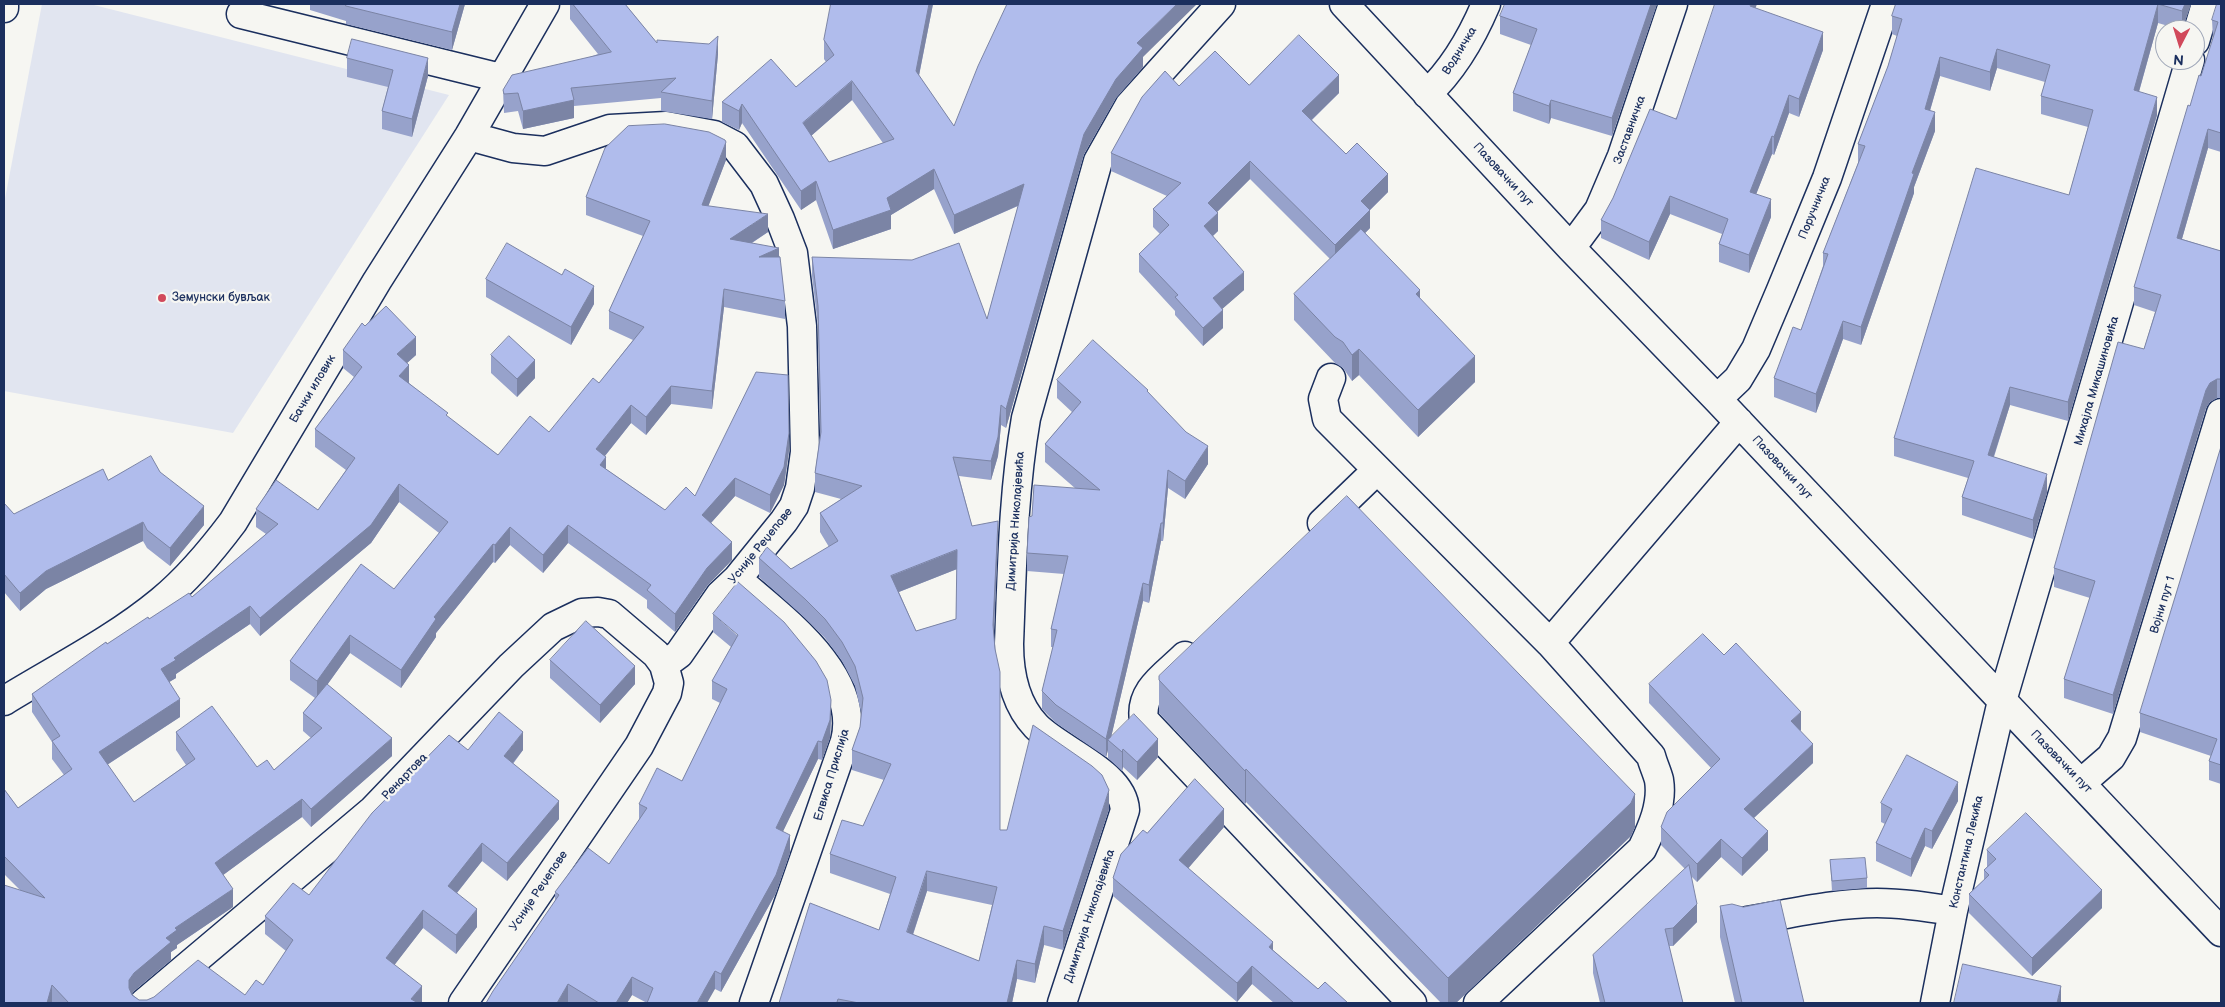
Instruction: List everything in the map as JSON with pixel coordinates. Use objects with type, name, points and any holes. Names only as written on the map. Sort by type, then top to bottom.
[{"type":"street","name":"Бачки иловик","points":[[4,701],[130,624],[162,601],[210,552],[233,522],[377,282],[469,136],[545,4]]},
{"type":"street","name":"Димитрија Николајевића","points":[[1062,1003],[1125,810],[1124,802],[1109,780],[1036,726],[1015,692],[1009,664],[1009,644],[1014,516],[1019,457],[1026,418],[1098,161],[1129,106],[1221,4]]},
{"type":"street","name":"Пазовачки пут","points":[[1344,4],[1571,248],[1739,422],[2002,701],[2218,922]]},
{"type":"street","name":"Водничка","points":[[1427,94],[1444,77],[1477,25],[1486,4]]},
{"type":"street","name":"Заставничка","points":[[1571,248],[1598,210],[1622,156],[1672,4]]},
{"type":"street","name":"Поручничка","points":[[1717,399],[1738,378],[1756,349],[1827,178],[1886,4]]},
{"type":"street","points":[[2201,20],[2206,4]]},
{"type":"street","points":[[241,14],[501,78]]},
{"type":"street","name":"Михајла Микашиновића","points":[[2002,701],[2187,70]]},
{"type":"street","name":"Усније Реџепове","points":[[464,1003],[639,746],[667,693],[669,683],[664,665],[679,654],[720,595],[737,579],[794,506],[804,470],[805,452],[802,326],[793,252],[764,184],[735,146],[714,135],[690,130],[648,126],[610,129],[545,150],[513,148],[469,136]]},
{"type":"street","points":[[1331,378],[1325,389],[1323,400],[1327,419],[1550,643],[1651,756],[1659,780],[1654,825],[1642,849],[1478,1003]]},
{"type":"street","name":"Војни пут 1","points":[[2081,783],[2111,757],[2122,738],[2221,413]]},
{"type":"street","points":[[1550,643],[1739,422]]},
{"type":"street","points":[[1308,537],[1377,470]]},
{"type":"street","name":"Елвиса Прислија","points":[[737,579],[804,639],[822,659],[843,697],[848,722],[845,741],[754,1003]]},
{"type":"street","name":"Ренартова","points":[[144,1003],[374,810],[511,666],[553,627],[582,613],[598,612],[608,614],[656,654],[664,665]]},
{"type":"street","points":[[1203,639],[1148,693],[1143,706],[1144,720],[1412,1003]]},
{"type":"street","name":"Константина Лекића","points":[[1935,1003],[1953,911],[2002,701]]},
{"type":"street","points":[[1740,922],[1840,906],[1876,903],[1922,906],[1953,911]]},
{"type":"shaded area","name":"Земунски бувљак","points":[[42,4],[90,4],[449,95],[233,433],[4,391],[4,204]]},
{"type":"building","points":[[346,4],[460,4],[452,32],[346,6]]},
{"type":"building","points":[[573,4],[625,4],[657,43],[657,40],[709,44],[718,36],[712,101],[661,92],[676,78],[571,88],[574,100],[523,111],[518,93],[504,94],[503,90],[512,75],[611,52]]},
{"type":"building","points":[[831,4],[929,4],[916,71],[954,126],[978,66],[1007,4],[1177,4],[1137,43],[1143,48],[1116,79],[1084,134],[1006,409],[1001,405],[998,437],[991,461],[953,457],[972,526],[998,521],[993,625],[995,649],[1000,672],[1000,830],[1007,830],[1033,725],[1092,766],[1102,775],[1109,790],[1063,931],[1044,926],[1035,964],[1017,960],[1007,1003],[859,1003],[838,999],[837,1002],[839,1003],[779,1003],[810,903],[879,930],[896,877],[830,854],[842,820],[863,826],[891,764],[852,750],[860,727],[863,698],[855,666],[842,642],[825,619],[759,558],[767,547],[791,569],[838,541],[820,513],[862,486],[815,473],[821,432],[818,306],[812,257],[912,260],[959,243],[987,319],[1024,184],[954,215],[934,169],[887,198],[891,210],[833,230],[816,181],[801,191],[742,104],[739,111],[722,102],[771,59],[796,87],[834,55],[824,40]],"holes":[[[852,81],[894,139],[829,162],[803,123]],[[957,550],[956,619],[916,631],[891,576]],[[927,871],[997,887],[979,961],[907,932]]]},
{"type":"building","points":[[1505,4],[1651,4],[1612,118],[1551,100],[1549,106],[1513,93],[1537,29],[1500,16]]},
{"type":"building","points":[[1715,4],[1751,4],[1750,6],[1823,32],[1799,99],[1789,95],[1774,137],[1772,136],[1750,192],[1771,199],[1749,255],[1719,244],[1728,219],[1670,196],[1649,242],[1601,220],[1613,198],[1650,109],[1676,119]]},
{"type":"building","points":[[1896,4],[2158,4],[2134,90],[2157,97],[2068,402],[2010,387],[1988,455],[2047,474],[2033,520],[1962,497],[1974,461],[1894,438],[1976,168],[2069,195],[2093,110],[2041,96],[2050,65],[1997,49],[1990,72],[1940,57],[1925,109],[1935,112],[1912,173],[1914,174],[1861,327],[1843,321],[1816,394],[1774,378],[1793,327],[1801,330],[1828,254],[1823,253],[1865,146],[1858,144],[1888,66],[1902,19],[1892,16]]},
{"type":"building","points":[[2158,4],[2185,4],[2182,11]]},
{"type":"building","points":[[2217,4],[2221,4],[2221,133],[2208,129],[2177,238],[2221,251],[2221,379],[2210,383],[2206,390],[2113,695],[2064,679],[2095,581],[2054,568],[2118,342],[2144,349],[2161,295],[2134,287],[2188,105],[2190,106],[2199,75],[2201,76],[2203,70],[2205,70],[2205,63],[2218,22],[2212,20]]},
{"type":"building","points":[[1299,35],[1339,75],[1302,111],[1346,154],[1357,143],[1388,174],[1361,201],[1370,210],[1335,245],[1250,161],[1208,203],[1218,213],[1204,226],[1244,272],[1213,298],[1223,310],[1203,328],[1175,297],[1178,295],[1139,254],[1169,225],[1153,209],[1181,183],[1111,153],[1142,97],[1165,71],[1179,86],[1215,51],[1249,85]]},
{"type":"building","points":[[352,39],[428,58],[412,119],[382,111],[393,70],[347,58]]},
{"type":"building","points":[[665,124],[709,132],[725,140],[726,142],[702,205],[768,214],[730,239],[779,248],[759,257],[780,257],[785,301],[724,289],[712,391],[671,386],[646,417],[631,405],[596,449],[606,457],[600,465],[665,510],[686,487],[695,496],[756,372],[788,375],[789,433],[784,467],[770,495],[735,478],[702,515],[732,542],[707,568],[675,614],[647,590],[651,585],[568,525],[543,555],[510,527],[495,545],[493,544],[434,617],[436,619],[401,670],[350,635],[317,681],[290,661],[361,564],[394,589],[448,522],[399,484],[371,525],[260,618],[250,606],[161,669],[180,699],[99,752],[134,802],[195,759],[176,732],[212,706],[257,767],[267,760],[274,770],[322,728],[303,713],[327,684],[392,738],[311,809],[302,799],[215,863],[233,889],[175,928],[177,930],[166,938],[171,942],[134,973],[129,980],[129,988],[132,995],[139,1000],[147,1000],[154,997],[198,960],[245,995],[256,980],[263,985],[293,940],[265,916],[293,883],[309,895],[372,813],[449,735],[468,750],[499,712],[523,732],[504,756],[559,801],[507,863],[482,843],[448,886],[477,909],[456,935],[423,910],[386,958],[422,986],[411,999],[418,1003],[69,1003],[52,985],[47,1003],[4,1003],[4,885],[45,898],[4,856],[4,789],[18,808],[72,769],[52,741],[60,736],[32,694],[106,642],[107,644],[189,593],[192,597],[278,524],[256,509],[276,480],[318,510],[355,458],[315,429],[362,367],[343,350],[362,323],[365,326],[386,306],[416,337],[397,354],[409,365],[399,376],[448,413],[446,415],[498,455],[530,416],[549,432],[593,378],[599,383],[644,327],[609,311],[650,221],[586,197],[605,148],[628,126]]},
{"type":"building","points":[[1361,229],[1420,290],[1416,294],[1475,356],[1418,410],[1359,349],[1352,355],[1343,342],[1335,337],[1294,294]]},
{"type":"building","points":[[507,243],[562,275],[565,269],[594,286],[571,327],[486,279]]},
{"type":"building","points":[[509,336],[535,360],[517,379],[491,355]]},
{"type":"building","points":[[1093,340],[1148,390],[1186,432],[1208,446],[1185,481],[1168,470],[1163,523],[1161,523],[1149,585],[1143,583],[1106,739],[1056,705],[1042,691],[1057,630],[1051,629],[1068,556],[1027,553],[1029,517],[1032,516],[1034,485],[1100,490],[1045,444],[1081,402],[1057,380]]},
{"type":"building","points":[[2221,447],[2221,765],[2209,761],[2217,739],[2140,713]]},
{"type":"building","points":[[151,456],[160,472],[204,506],[170,548],[147,530],[143,522],[46,571],[20,593],[4,574],[4,503],[14,514],[103,469],[108,480]]},
{"type":"building","points":[[1347,496],[1635,794],[1631,803],[1448,978],[1246,769],[1245,771],[1159,680],[1159,676]]},
{"type":"building","points":[[738,582],[784,622],[816,661],[827,680],[831,700],[830,720],[822,742],[818,741],[776,828],[790,835],[776,875],[721,974],[715,971],[697,1003],[647,1003],[653,988],[632,977],[616,1003],[599,1003],[568,984],[557,1003],[486,1003],[559,895],[555,892],[588,848],[609,864],[647,808],[639,804],[657,768],[682,781],[727,689],[712,681],[738,635],[713,614]]},
{"type":"building","points":[[586,621],[635,666],[600,705],[550,660]]},
{"type":"building","points":[[1703,634],[1724,655],[1736,643],[1801,712],[1791,721],[1813,744],[1744,809],[1768,831],[1742,858],[1721,839],[1697,864],[1661,827],[1667,812],[1720,759],[1649,684]]},
{"type":"building","points":[[1134,714],[1158,739],[1137,762],[1123,749],[1122,752],[1108,740]]},
{"type":"building","points":[[1907,755],[1958,782],[1932,831],[1925,828],[1911,859],[1876,843],[1892,809],[1881,803]]},
{"type":"building","points":[[1195,779],[1224,809],[1179,860],[1273,942],[1269,947],[1318,989],[1325,982],[1348,1003],[1294,1003],[1252,966],[1237,983],[1113,878],[1121,854],[1143,830],[1147,833]]},
{"type":"building","points":[[2026,813],[2102,890],[2032,958],[1969,894],[1989,875],[1984,870],[1996,859],[1987,850]]},
{"type":"building","points":[[1865,858],[1867,878],[1832,881],[1830,860]]},
{"type":"building","points":[[1689,865],[1697,904],[1673,928],[1665,929],[1683,1003],[1605,1003],[1593,955]]},
{"type":"building","points":[[1780,900],[1804,1003],[1742,1003],[1720,906],[1732,904],[1743,907]]},
{"type":"building","points":[[1963,964],[2061,986],[2057,1003],[1954,1003]]},
{"type":"place","name":"Земунски бувљак","points":[[162,298]]}]
